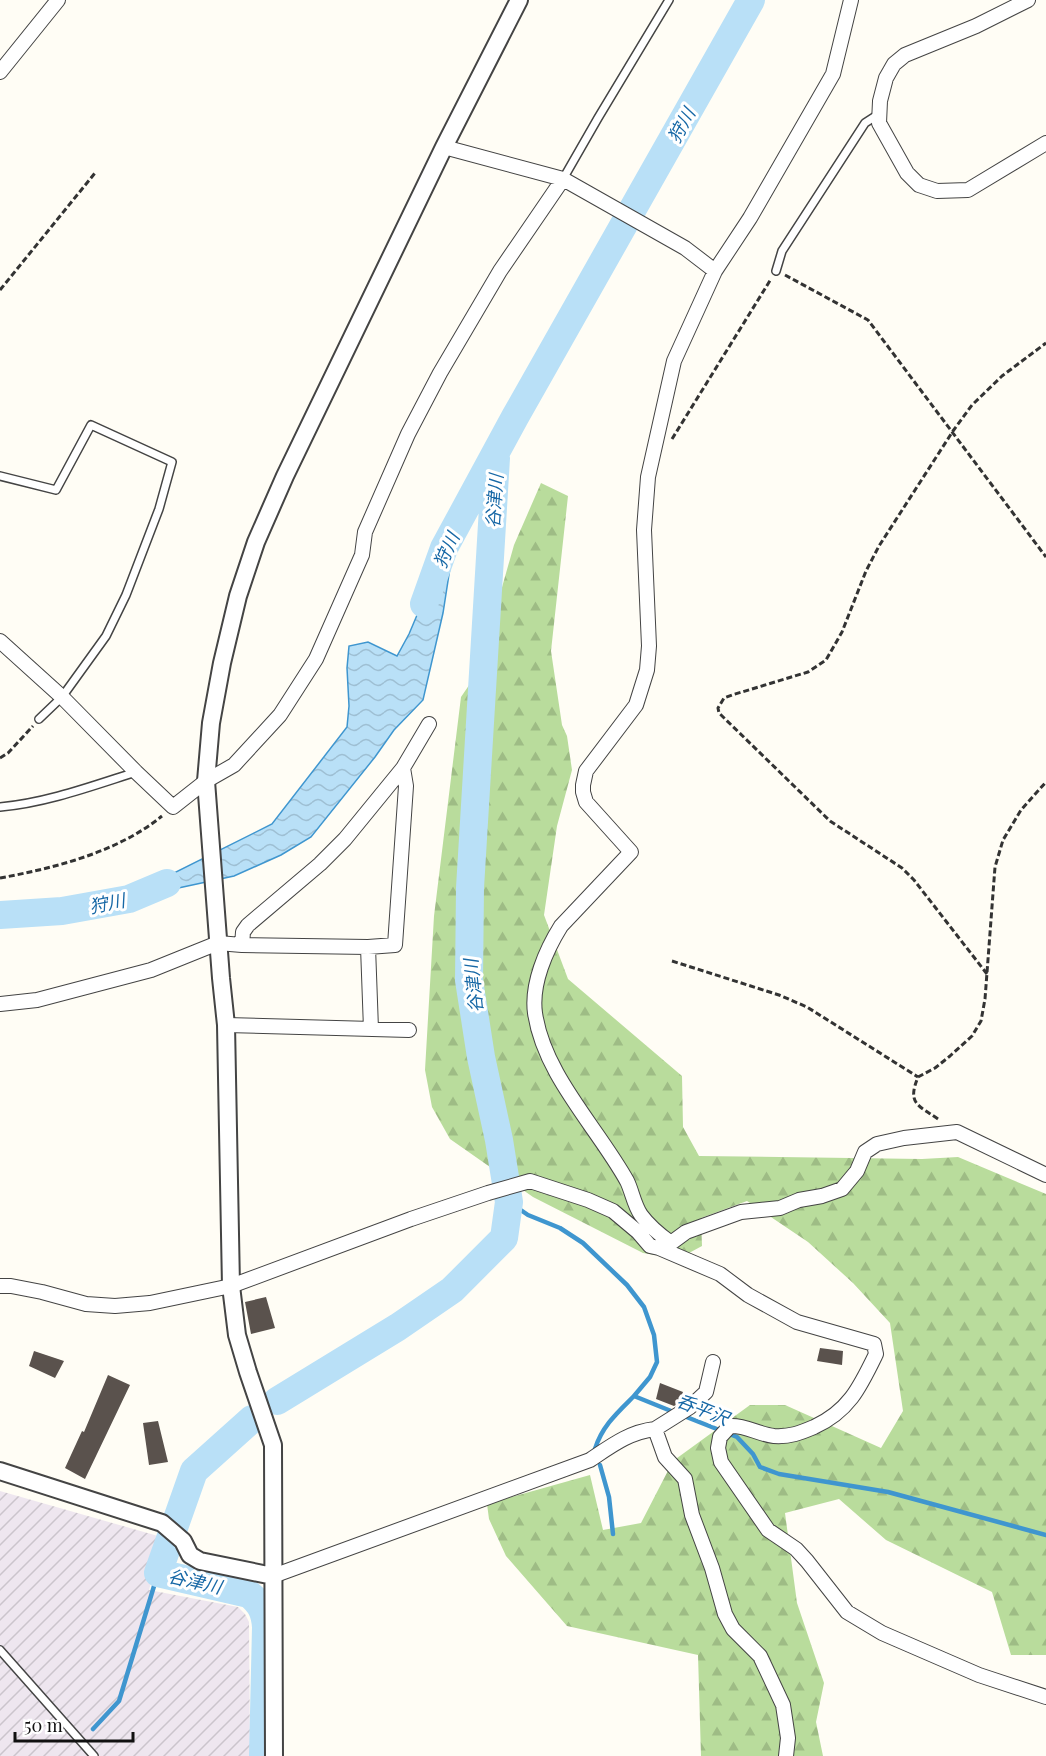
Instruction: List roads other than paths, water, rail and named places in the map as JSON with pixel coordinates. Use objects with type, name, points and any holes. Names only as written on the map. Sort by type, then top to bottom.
[{"type":"street","points":[[0,72],[58,0]]},
{"type":"street","points":[[274,1756],[273,1445],[237,1335],[231,1286],[226,1025],[206,781],[211,723],[238,596],[256,542],[285,476],[444,147],[519,0]]},
{"type":"street","points":[[665,1246],[639,1213],[627,1182],[561,1080],[542,1042],[535,1011],[536,988],[539,974],[561,926],[631,852],[586,802],[583,785],[586,771],[636,705],[647,670],[649,646],[644,530],[648,477],[674,361],[716,271],[750,218],[833,74],[851,0]]},
{"type":"street","points":[[1028,0],[976,26],[905,55],[894,64],[886,78],[880,101],[879,123],[907,173],[919,185],[938,191],[968,190],[1046,143]]},
{"type":"street","points":[[444,147],[563,179],[685,248],[716,271]]},
{"type":"street","points":[[0,641],[62,697],[173,807],[206,781],[234,765],[280,715],[316,658],[362,555],[365,532],[408,434],[500,271],[563,179]]},
{"type":"street","points":[[242,945],[243,933],[248,925],[320,864],[345,838],[403,768],[429,724]]},
{"type":"street","points":[[0,1004],[37,1000],[151,970],[218,943],[368,947],[395,945],[406,786],[403,768]]},
{"type":"street","points":[[368,947],[371,1029]]},
{"type":"street","points":[[226,1025],[409,1030]]},
{"type":"street","points":[[665,1246],[686,1232],[741,1212],[780,1208],[799,1200],[822,1196],[842,1189],[857,1171],[865,1152],[877,1144],[903,1138],[957,1132],[1046,1175]]},
{"type":"street","points":[[0,1286],[11,1286],[86,1304],[115,1306],[150,1303],[231,1286],[411,1219],[530,1181],[588,1200],[613,1211],[638,1232],[650,1246],[665,1246],[720,1274],[748,1295],[797,1322],[873,1344],[876,1354],[864,1380],[849,1401],[830,1419],[795,1436],[758,1434],[741,1426],[730,1426],[720,1437],[718,1448],[721,1462],[768,1530],[802,1555],[847,1612],[882,1634],[979,1675],[1046,1697]]},
{"type":"street","points":[[0,1471],[162,1522],[183,1541],[189,1554],[200,1561],[273,1576],[590,1460],[622,1438],[655,1429],[690,1407],[706,1392],[713,1362]]},
{"type":"street","points":[[655,1429],[665,1457],[685,1479],[692,1515],[712,1568],[725,1614],[733,1629],[760,1656],[783,1706],[788,1738],[786,1756]]},
{"type":"lane","points":[[563,179],[669,0]]},
{"type":"lane","points":[[776,271],[782,252],[865,123],[879,114]]},
{"type":"lane","points":[[0,476],[56,490],[91,425],[172,462],[159,509],[126,595],[105,636],[62,697],[39,719]]},
{"type":"lane","points":[[0,807],[68,793],[136,772]]},
{"type":"lane","points":[[0,1650],[94,1756]]},
{"type":"water","points":[[451,535],[450,568],[443,613],[423,700],[394,730],[311,837],[281,855],[234,876],[118,901],[272,824],[347,727],[349,646],[368,642],[397,656],[409,634]]},
{"type":"waterway","name":"狩川","points":[[424,604],[444,548],[515,417],[751,0]]},
{"type":"waterway","name":"谷津川","points":[[277,1401],[398,1327],[452,1290],[504,1238],[509,1202],[499,1140],[481,1057],[469,980],[470,888],[496,458]]},
{"type":"waterway","name":"狩川","points":[[0,915],[62,911],[129,899],[167,883]]},
{"type":"waterway","name":"呑平沢","points":[[509,1202],[528,1215],[560,1228],[583,1243],[627,1285],[644,1307],[654,1335],[657,1362],[650,1377],[634,1396],[676,1413]]},
{"type":"waterway","points":[[595,1449],[606,1426],[634,1396]]},
{"type":"waterway","name":"呑平沢","points":[[684,1416],[737,1437],[753,1454],[760,1467],[779,1474],[888,1492],[1046,1535]]},
{"type":"waterway","name":"谷津川","points":[[252,1419],[194,1471],[158,1573],[249,1594],[262,1609],[266,1627],[263,1756]]},
{"type":"waterway","points":[[600,1465],[609,1497],[613,1534]]},
{"type":"waterway","points":[[93,1729],[119,1701],[158,1573]]}]
